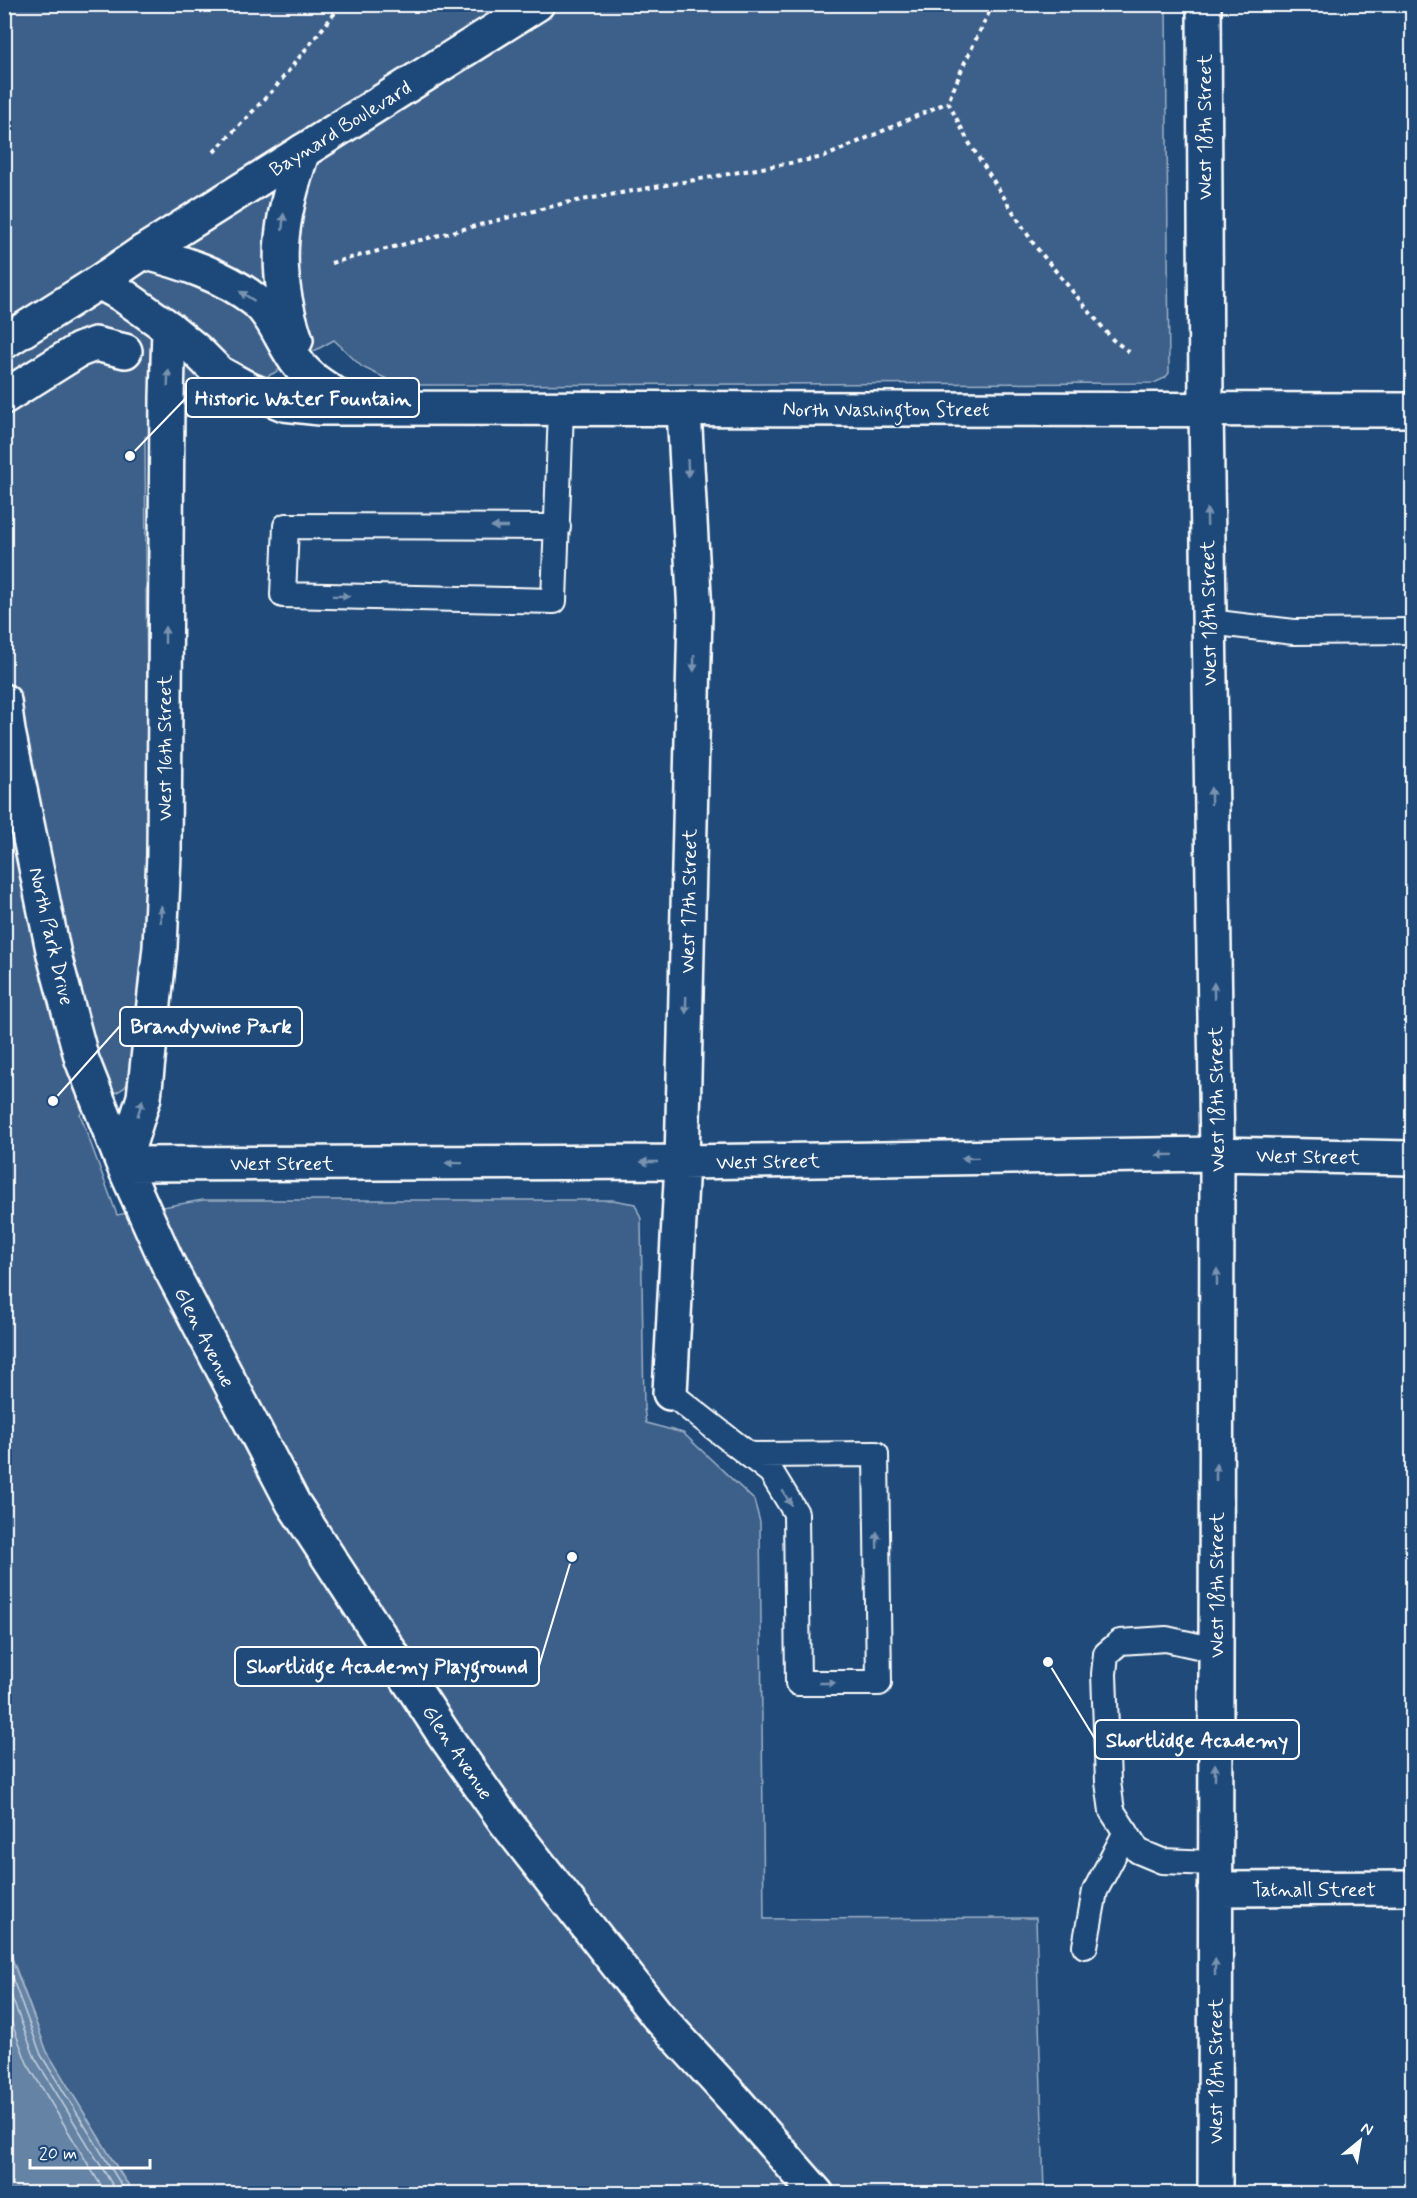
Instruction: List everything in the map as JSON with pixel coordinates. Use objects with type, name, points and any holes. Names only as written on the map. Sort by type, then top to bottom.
[{"type":"street","name":"Baynard Boulevard","points":[[143,252],[537,4]]},
{"type":"street","name":"West 18th Street","points":[[1204,4],[1206,409],[1217,1154],[1215,2193]]},
{"type":"street","points":[[303,151],[284,212],[281,277],[285,308],[312,380]]},
{"type":"street","points":[[4,342],[143,252],[178,261],[199,270],[255,301],[272,318],[298,364],[312,380],[360,409]]},
{"type":"street","name":"North Washington Street","points":[[99,282],[121,294],[169,328],[219,373],[248,389],[285,404],[360,409],[1413,410]]},
{"type":"street","name":"West 16th Street","points":[[123,1164],[144,1097],[160,947],[164,855],[166,434],[169,328]]},
{"type":"street","points":[[4,397],[80,350],[110,347]]},
{"type":"street","name":"West 17th Street","points":[[670,1393],[682,1162],[695,613],[684,410]]},
{"type":"street","name":"North Park Drive","points":[[4,701],[8,731],[54,955],[82,1060],[123,1164]]},
{"type":"street","name":"West Street","points":[[123,1164],[682,1162],[1217,1154],[1413,1158]]},
{"type":"street","name":"Glen Avenue","points":[[123,1164],[168,1264],[293,1503],[443,1733],[505,1821],[657,2015],[817,2193]]},
{"type":"street","name":"Tatnall Street","points":[[1215,1876],[1413,1888]]},
{"type":"lane","points":[[558,527],[286,526],[283,595],[554,601],[558,527],[561,409]]},
{"type":"lane","points":[[1209,622],[1294,632],[1413,631]]},
{"type":"lane","points":[[670,1393],[749,1455],[771,1472],[796,1513],[798,1683],[879,1683],[876,1454],[749,1455]]},
{"type":"lane","points":[[1215,1876],[1162,1861],[1138,1851],[1112,1811],[1108,1782],[1104,1674],[1106,1654],[1120,1642],[1166,1638],[1216,1650]]},
{"type":"lane","points":[[1084,1946],[1095,1891],[1126,1832]]},
{"type":"path","points":[[214,152],[274,89],[342,4]]},
{"type":"path","points":[[331,263],[565,203],[824,157],[948,102],[993,4]]},
{"type":"path","points":[[948,102],[968,141],[1035,246],[1113,340],[1131,353]]},
{"type":"shaded area","points":[[5,5],[1166,5],[1169,373],[1165,378],[1154,383],[419,385],[389,380],[362,367],[334,340],[274,373],[145,437],[148,825],[140,988],[129,1082],[124,1088],[80,1114],[117,1215],[203,1200],[613,1200],[635,1204],[641,1219],[646,1423],[683,1433],[754,1500],[760,1522],[764,1919],[1036,1918],[1044,2193],[135,2193],[124,2179],[47,2052],[5,1939]]},
{"type":"water","points":[[4,1939],[47,2052],[124,2179],[135,2193],[5,2193]]},
{"type":"place","name":"Historic Water Fountain","points":[[130,456]]},
{"type":"place","name":"Brandywine Park","points":[[53,1101]]},
{"type":"place","name":"Shortlidge Academy Playground","points":[[572,1557]]},
{"type":"place","name":"Shortlidge Academy","points":[[1048,1662]]}]
